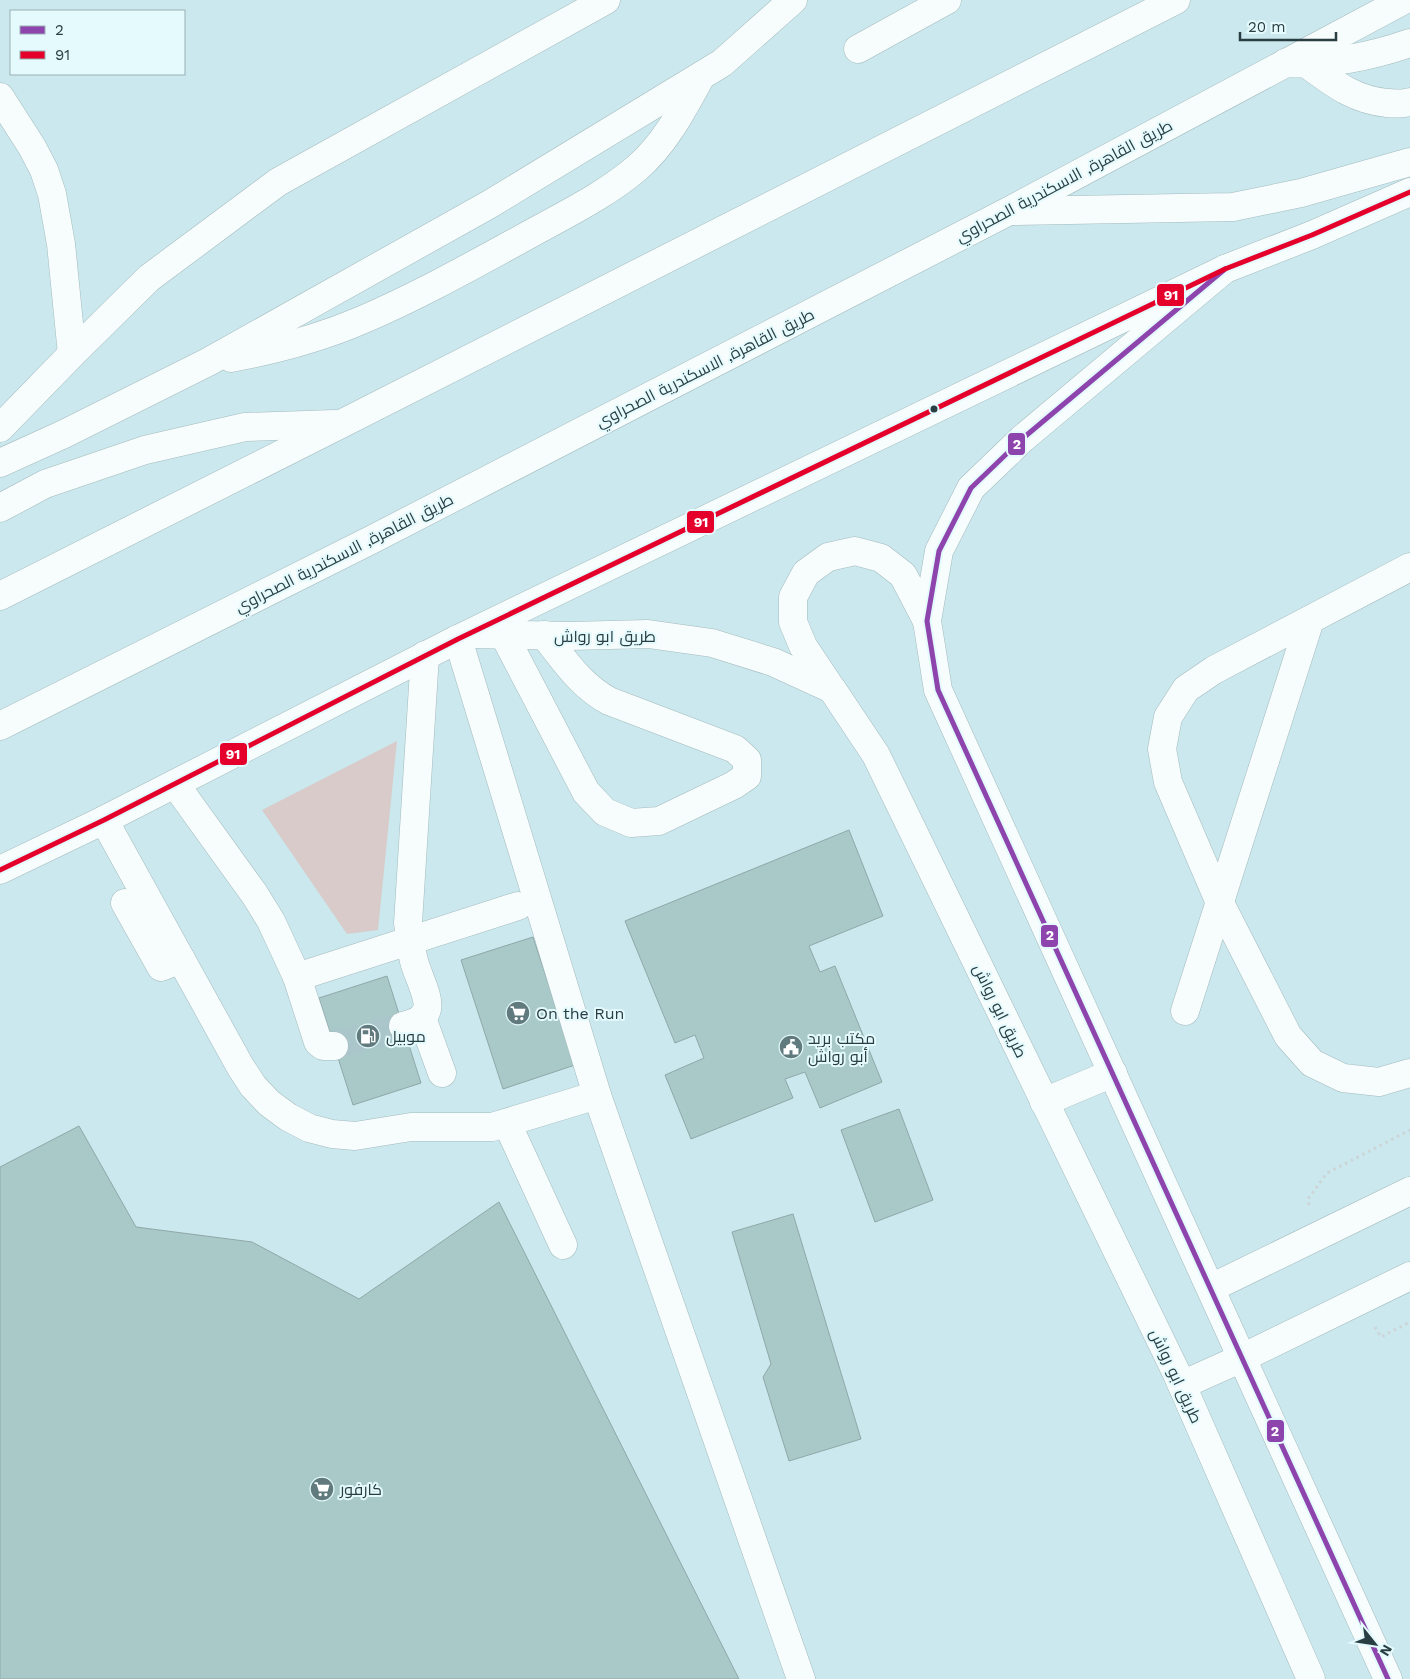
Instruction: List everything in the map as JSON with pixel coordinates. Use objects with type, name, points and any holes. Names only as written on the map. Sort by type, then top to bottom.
[{"type":"main road","points":[[0,428],[149,278],[278,182],[606,0]]},
{"type":"main road","points":[[0,463],[64,434],[208,362],[490,204],[722,63],[793,0]]},
{"type":"main road","points":[[858,49],[948,0]]},
{"type":"main road","points":[[0,596],[1176,0]]},
{"type":"main road","name":"طريق القاهرة, الاسكندرية الصحراوي","points":[[0,726],[380,536],[1296,64],[1404,0]]},
{"type":"main road","points":[[1296,64],[1384,52],[1410,43]]},
{"type":"main road","points":[[1296,64],[1348,93],[1372,102],[1402,104],[1410,102]]},
{"type":"main road","points":[[208,362],[286,346],[362,320],[488,257],[550,223],[610,188],[638,167],[663,139],[684,109],[701,77]]},
{"type":"main road","points":[[0,97],[32,147],[44,170],[52,194],[61,244],[72,354]]},
{"type":"main road","points":[[1007,212],[1233,207],[1301,193],[1410,162]]},
{"type":"main road","points":[[0,870],[104,820],[425,655],[1225,269],[1312,236],[1410,192]]},
{"type":"main road","points":[[1225,269],[1022,439],[972,488],[938,551],[927,621],[938,690],[1388,1679]]},
{"type":"main road","points":[[0,508],[46,484],[145,450],[245,427],[343,423]]},
{"type":"main road","points":[[832,689],[803,646],[792,622],[793,597],[806,573],[828,556],[855,551],[881,558],[903,575],[927,621]]},
{"type":"main road","points":[[1410,567],[1214,670],[1186,689],[1168,717],[1162,749],[1168,782],[1220,903],[1288,1036],[1312,1063],[1344,1078],[1379,1082],[1410,1073]]},
{"type":"main road","points":[[1185,1011],[1310,620]]},
{"type":"main road","name":"طريق ابو رواش","points":[[463,637],[648,634],[712,643],[773,662],[832,689],[876,755],[1182,1386],[1311,1679]]},
{"type":"main road","points":[[504,635],[586,792],[605,812],[631,823],[659,820],[734,785],[747,776],[747,760],[735,749],[609,701],[594,692],[580,680],[544,635]]},
{"type":"main road","points":[[463,637],[597,1095],[801,1679]]},
{"type":"main road","points":[[425,655],[409,905],[410,941],[413,959],[428,1002],[426,1010],[412,1022],[442,1073]]},
{"type":"main road","points":[[174,784],[255,894],[285,948],[298,977],[318,1042],[323,1046],[334,1046]]},
{"type":"main road","points":[[104,820],[253,1086],[269,1103],[295,1121],[309,1128],[332,1134],[355,1136],[411,1127],[492,1127],[508,1124],[597,1095]]},
{"type":"main road","points":[[125,903],[161,967],[181,959]]},
{"type":"main road","points":[[298,977],[518,906]]},
{"type":"main road","points":[[1044,1102],[1113,1073]]},
{"type":"main road","points":[[508,1124],[563,1246]]},
{"type":"main road","points":[[1211,1288],[1410,1191]]},
{"type":"main road","points":[[1182,1386],[1410,1276]]},
{"type":"path","points":[[1315,1238],[1308,1199],[1327,1174],[1410,1130]]},
{"type":"shaded area","points":[[397,741],[378,930],[347,934],[262,810]]},
{"type":"building","points":[[849,830],[883,916],[809,946],[820,972],[835,966],[882,1082],[820,1108],[805,1072],[785,1079],[793,1098],[691,1139],[665,1075],[704,1058],[695,1035],[675,1043],[625,921]]},
{"type":"building","name":"On the Run","points":[[533,937],[575,1065],[503,1089],[461,960]]},
{"type":"building","name":"موبيل","points":[[387,976],[421,1083],[353,1105],[319,998]]},
{"type":"building","points":[[899,1109],[933,1200],[875,1222],[841,1130]]},
{"type":"building","name":"كارفور","points":[[79,1126],[136,1227],[252,1242],[359,1299],[499,1202],[739,1679],[0,1679],[0,1167]]},
{"type":"building","points":[[793,1214],[861,1439],[789,1461],[763,1377],[771,1364],[732,1232]]},
{"type":"tunnel","points":[[334,1046],[403,1026]]},
{"type":"transit line","name":"91","points":[[0,870],[104,820],[458,639],[1225,269],[1312,235],[1410,192]]},
{"type":"transit line","name":"2","points":[[1225,269],[1022,439],[971,488],[939,551],[927,621],[938,690],[1388,1679]]},
{"type":"place","name":"On the Run","points":[[518,1013]]},
{"type":"place","name":"موبيل","points":[[368,1036]]},
{"type":"place","name":"مكتب بريد أبو رواش","points":[[791,1047]]},
{"type":"place","name":"كارفور","points":[[322,1489]]}]
